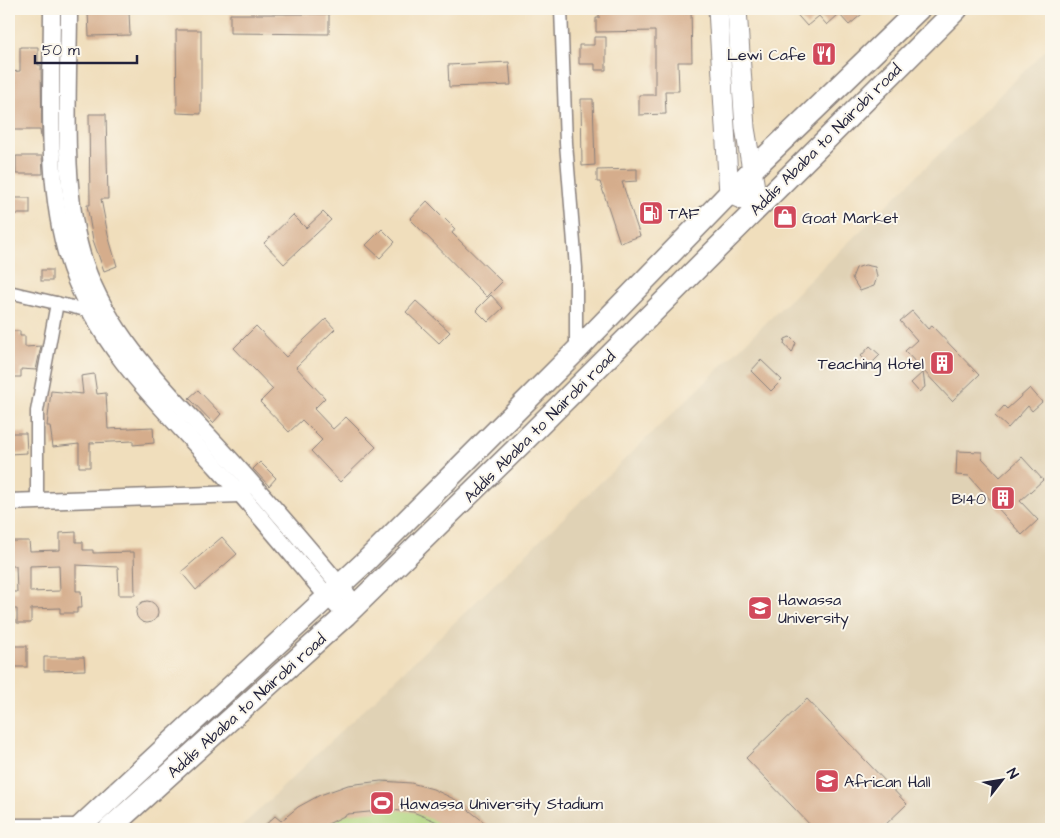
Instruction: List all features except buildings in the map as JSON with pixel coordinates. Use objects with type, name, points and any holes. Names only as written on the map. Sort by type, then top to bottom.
[{"type":"highway","name":"Addis Ababa to Nairobi road","points":[[80,827],[334,591],[576,351],[751,171],[919,9]]},
{"type":"highway","name":"Addis Ababa to Nairobi road","points":[[109,829],[351,610],[538,427],[957,9]]},
{"type":"main road","points":[[718,15],[737,16],[745,128],[758,206],[729,194],[718,15]]},
{"type":"street","points":[[52,9],[53,159],[57,201],[71,267],[97,308],[116,329],[137,358],[245,488],[351,610]]},
{"type":"street","points":[[69,9],[69,156],[72,197],[84,264],[97,308]]},
{"type":"street","points":[[561,9],[566,142],[576,268],[576,351]]},
{"type":"street","points":[[9,292],[56,303],[97,308]]},
{"type":"street","points":[[37,502],[36,411],[56,303]]},
{"type":"street","points":[[9,502],[37,502],[245,488]]},
{"type":"street","points":[[9,826],[80,827]]},
{"type":"shaded area","name":"Hawassa University","points":[[1051,45],[1051,829],[239,829],[700,387]]},
{"type":"green space","name":"Hawassa University Stadium","points":[[381,781],[413,785],[441,793],[466,808],[490,829],[261,829],[275,816],[281,821],[304,804],[328,793]]},
{"type":"place","name":"Lewi Cafe","points":[[824,54]]},
{"type":"place","name":"TAF","points":[[651,213]]},
{"type":"place","name":"Goat Market","points":[[785,217]]},
{"type":"place","name":"Teaching Hotel","points":[[942,363]]},
{"type":"place","name":"B140","points":[[1003,498]]},
{"type":"place","name":"Hawassa University","points":[[760,608]]},
{"type":"place","name":"African Hall","points":[[827,781]]},
{"type":"place","name":"Hawassa University Stadium","points":[[382,803]]}]
